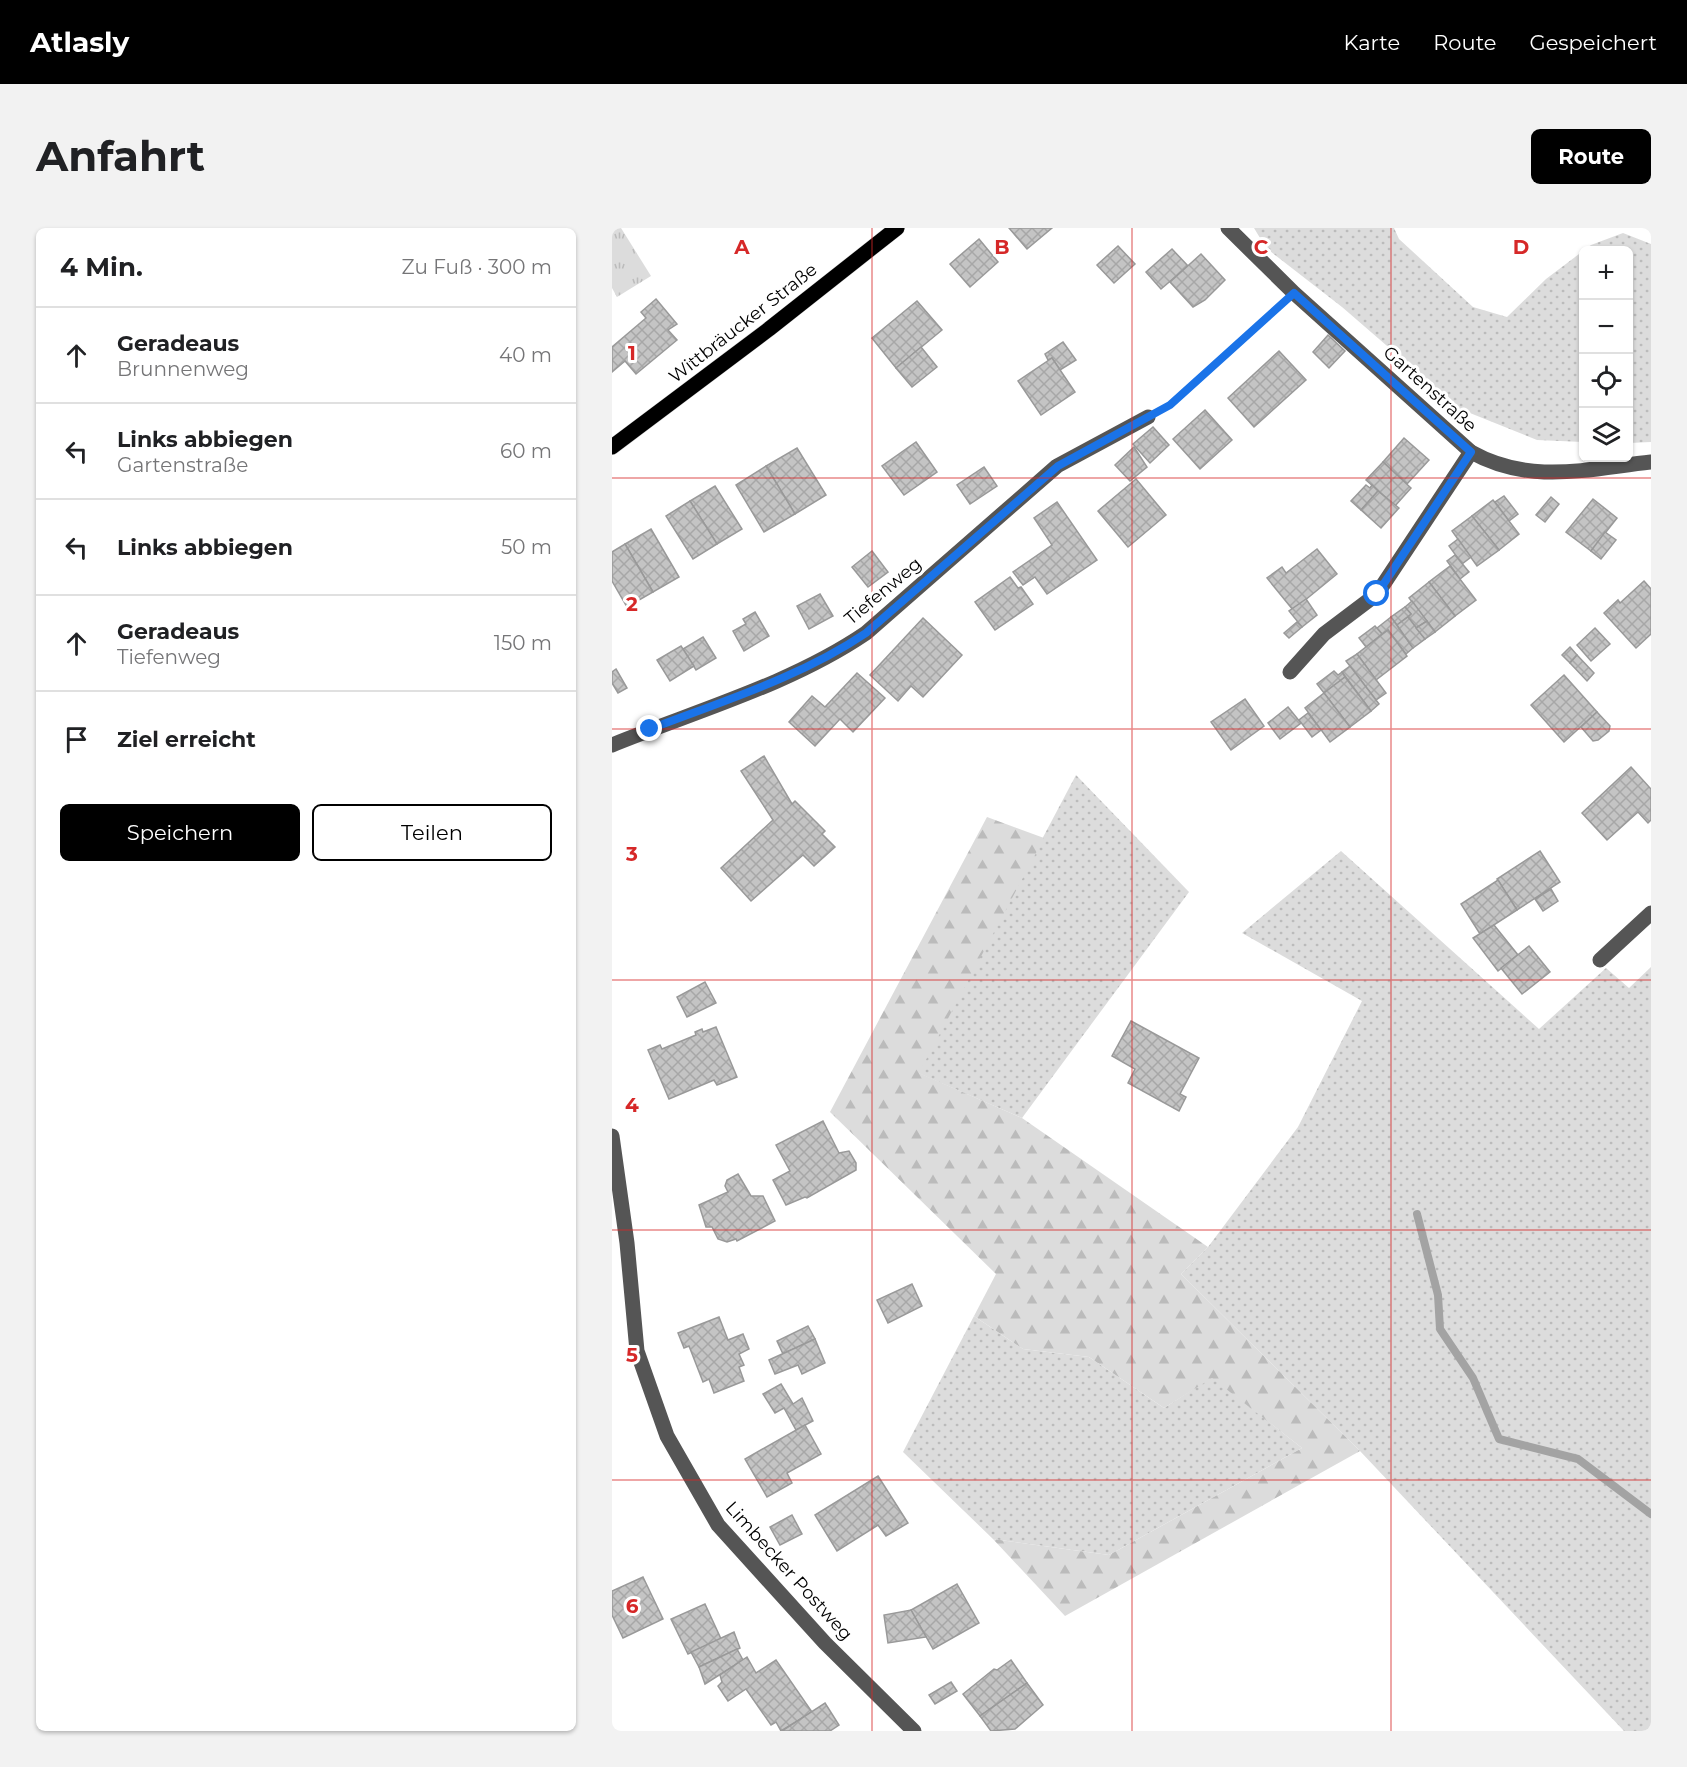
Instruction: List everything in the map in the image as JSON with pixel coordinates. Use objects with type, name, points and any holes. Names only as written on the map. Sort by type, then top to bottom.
[{"type":"main road","name":"Wittbräucker Straße","points":[[612,447],[761,336],[897,228]]},
{"type":"street","name":"Gartenstraße","points":[[1228,228],[1294,293],[1471,452],[1494,465],[1544,473],[1651,462]]},
{"type":"street","name":"Tiefenweg","points":[[612,745],[837,653],[866,633],[1058,466],[1148,417]]},
{"type":"street","points":[[1290,672],[1324,634],[1377,594],[1471,452]]},
{"type":"street","points":[[1600,960],[1651,913]]},
{"type":"street","name":"Limbecker Postweg","points":[[612,1136],[627,1243],[637,1350],[667,1436],[718,1524],[825,1643],[914,1731]]},
{"type":"path","points":[[1148,417],[1170,405],[1294,293]]},
{"type":"green space","points":[[612,228],[621,228],[651,276],[617,297],[612,288]]},
{"type":"green space","points":[[1254,228],[1394,228],[1399,239],[1473,307],[1507,317],[1546,279],[1579,254],[1579,442],[1537,440],[1460,409],[1342,307],[1266,248]]},
{"type":"green space","points":[[1623,233],[1651,244],[1651,442],[1633,443],[1633,246],[1590,246]]},
{"type":"green space","points":[[1076,775],[1189,892],[1022,1118],[918,1073]]},
{"type":"green space","points":[[987,817],[1044,838],[919,1073],[1022,1118],[1208,1247],[1181,1274],[1360,1451],[1065,1616],[993,1539],[1109,1555],[1302,1448],[1212,1378],[1164,1408],[1089,1357],[1023,1349],[974,1316],[996,1274],[830,1112]]},
{"type":"green space","points":[[1341,851],[1539,1029],[1606,968],[1629,988],[1651,967],[1651,1731],[1624,1731],[1360,1451],[1181,1274],[1208,1247],[1298,1127],[1362,1001],[1242,933]]},
{"type":"green space","points":[[974,1316],[1023,1349],[1089,1357],[1164,1408],[1212,1377],[1302,1448],[1109,1555],[993,1539],[903,1452]]},
{"type":"building","points":[[1009,228],[1052,228],[1027,249]]},
{"type":"building","points":[[979,239],[998,262],[970,287],[950,264]]},
{"type":"building","points":[[1118,246],[1135,264],[1114,283],[1097,265]]},
{"type":"building","points":[[1172,249],[1188,266],[1161,289],[1146,272]]},
{"type":"building","points":[[1201,254],[1225,280],[1205,300],[1193,307],[1170,282]]},
{"type":"building","points":[[656,299],[677,324],[668,330],[677,340],[636,374],[625,361],[612,372],[612,347],[646,318],[641,312]]},
{"type":"building","points":[[917,301],[942,330],[896,368],[872,338]]},
{"type":"building","points":[[1328,335],[1345,351],[1329,368],[1313,352]]},
{"type":"building","points":[[1063,342],[1076,360],[1060,370],[1052,358],[1048,360],[1045,354]]},
{"type":"building","points":[[921,347],[937,367],[912,387],[896,368]]},
{"type":"building","points":[[1279,351],[1306,380],[1254,427],[1228,398]]},
{"type":"building","points":[[1052,358],[1075,392],[1041,415],[1018,381]]},
{"type":"building","points":[[1205,410],[1232,440],[1200,469],[1173,439]]},
{"type":"building","points":[[1153,427],[1169,445],[1150,463],[1133,444]]},
{"type":"building","points":[[1404,438],[1429,460],[1407,484],[1383,462]]},
{"type":"building","points":[[916,442],[937,472],[904,495],[882,466]]},
{"type":"building","points":[[1134,447],[1147,467],[1130,481],[1115,465]]},
{"type":"building","points":[[797,448],[826,495],[795,514],[766,466]]},
{"type":"building","points":[[1383,462],[1411,488],[1395,506],[1366,480]]},
{"type":"building","points":[[766,466],[795,514],[764,532],[736,485]]},
{"type":"building","points":[[984,467],[997,486],[970,504],[957,485]]},
{"type":"building","points":[[1136,479],[1166,515],[1128,547],[1098,511]]},
{"type":"building","points":[[1366,485],[1370,488],[1372,485],[1378,491],[1361,510],[1351,501]]},
{"type":"building","points":[[715,486],[742,529],[717,544],[690,501]]},
{"type":"building","points":[[1378,491],[1399,508],[1381,528],[1361,510]]},
{"type":"building","points":[[1504,496],[1518,514],[1509,521],[1495,502]]},
{"type":"building","points":[[1551,497],[1559,504],[1545,522],[1536,515]]},
{"type":"building","points":[[1593,499],[1617,518],[1591,551],[1566,532]]},
{"type":"building","points":[[1493,500],[1519,534],[1499,550],[1472,516]]},
{"type":"building","points":[[690,501],[717,544],[693,559],[666,516]]},
{"type":"building","points":[[1057,502],[1097,560],[1047,594],[1035,577],[1023,585],[1013,572],[1052,545],[1034,518]]},
{"type":"building","points":[[1472,516],[1499,550],[1477,566],[1452,531]]},
{"type":"building","points":[[651,529],[679,577],[653,592],[625,544]]},
{"type":"building","points":[[1605,532],[1616,540],[1601,559],[1591,551]]},
{"type":"building","points":[[1458,539],[1471,557],[1462,564],[1449,546]]},
{"type":"building","points":[[625,544],[653,592],[627,607],[612,581],[612,552]]},
{"type":"building","points":[[1317,549],[1337,574],[1293,610],[1267,578],[1282,567],[1286,573]]},
{"type":"building","points":[[872,551],[888,572],[868,587],[852,567]]},
{"type":"building","points":[[1455,555],[1469,572],[1460,579],[1447,561]]},
{"type":"building","points":[[1450,566],[1476,600],[1455,616],[1429,582]]},
{"type":"building","points":[[1010,577],[1018,588],[1021,587],[1033,604],[995,630],[975,602]]},
{"type":"building","points":[[1644,581],[1651,589],[1651,634],[1636,648],[1604,613],[1618,600],[1620,603]]},
{"type":"building","points":[[1429,582],[1455,616],[1435,632],[1409,598]]},
{"type":"building","points":[[820,594],[833,616],[809,629],[797,606]]},
{"type":"building","points":[[1306,599],[1317,615],[1302,627],[1289,611]]},
{"type":"building","points":[[1412,601],[1427,621],[1416,628],[1408,617],[1411,614],[1405,607]]},
{"type":"building","points":[[1405,607],[1411,614],[1397,625],[1391,617]]},
{"type":"building","points":[[755,612],[769,636],[744,651],[733,631],[746,624],[743,619]]},
{"type":"building","points":[[1391,617],[1413,648],[1406,654],[1388,630],[1382,634],[1377,628]]},
{"type":"building","points":[[1408,617],[1425,639],[1413,648],[1397,625]]},
{"type":"building","points":[[923,618],[962,655],[923,697],[911,686],[898,701],[870,675]]},
{"type":"building","points":[[1427,621],[1435,632],[1425,639],[1416,628]]},
{"type":"building","points":[[1297,622],[1302,627],[1289,638],[1284,633]]},
{"type":"building","points":[[1375,626],[1382,634],[1366,647],[1359,638]]},
{"type":"building","points":[[1595,628],[1610,644],[1591,661],[1577,645]]},
{"type":"building","points":[[1388,630],[1407,656],[1376,680],[1357,654]]},
{"type":"building","points":[[703,637],[716,658],[696,670],[683,649]]},
{"type":"building","points":[[681,646],[694,666],[670,681],[657,660]]},
{"type":"building","points":[[1570,647],[1577,655],[1570,663],[1562,655]]},
{"type":"building","points":[[1357,654],[1386,693],[1376,700],[1346,661]]},
{"type":"building","points":[[1577,655],[1594,673],[1587,681],[1570,663]]},
{"type":"building","points":[[1350,666],[1379,704],[1371,711],[1342,672]]},
{"type":"building","points":[[616,669],[627,688],[618,693],[612,683],[612,672]]},
{"type":"building","points":[[1334,671],[1338,675],[1342,672],[1345,677],[1324,693],[1317,684]]},
{"type":"building","points":[[857,673],[885,698],[853,732],[840,719],[815,746],[789,722],[812,696],[825,707]]},
{"type":"building","points":[[1564,675],[1597,712],[1564,742],[1531,705]]},
{"type":"building","points":[[1345,677],[1371,711],[1350,727],[1324,693]]},
{"type":"building","points":[[1324,693],[1350,727],[1330,742],[1305,708]]},
{"type":"building","points":[[1245,699],[1264,726],[1231,750],[1211,722]]},
{"type":"building","points":[[1288,707],[1301,723],[1280,739],[1268,723]]},
{"type":"building","points":[[1597,712],[1610,726],[1609,731],[1598,740],[1593,741],[1581,727]]},
{"type":"building","points":[[1308,713],[1321,730],[1312,737],[1299,720]]},
{"type":"building","points":[[764,756],[792,804],[795,801],[825,831],[822,834],[835,847],[814,866],[803,855],[751,901],[721,868],[773,820],[741,771]]},
{"type":"building","points":[[1631,767],[1651,789],[1651,820],[1648,823],[1638,812],[1607,840],[1582,813]]},
{"type":"building","points":[[1540,851],[1560,882],[1517,910],[1497,879]]},
{"type":"building","points":[[1498,880],[1517,910],[1480,934],[1461,904]]},
{"type":"building","points":[[1551,889],[1558,901],[1543,911],[1535,899]]},
{"type":"building","points":[[1494,925],[1518,955],[1498,971],[1473,938]]},
{"type":"building","points":[[1529,946],[1550,972],[1522,994],[1501,968]]},
{"type":"building","points":[[705,982],[716,1003],[687,1017],[677,997]]},
{"type":"building","points":[[1131,1021],[1199,1058],[1180,1094],[1186,1097],[1179,1111],[1128,1083],[1135,1069],[1112,1056]]},
{"type":"building","points":[[716,1027],[737,1077],[717,1085],[714,1080],[669,1099],[648,1050],[660,1045],[662,1049],[696,1035],[695,1032],[702,1029],[703,1032]]},
{"type":"building","points":[[823,1121],[839,1153],[849,1151],[856,1163],[856,1170],[807,1198],[786,1205],[773,1180],[790,1171],[776,1145]]},
{"type":"building","points":[[738,1174],[751,1196],[763,1196],[775,1221],[737,1241],[736,1239],[727,1242],[718,1239],[712,1227],[706,1227],[699,1205],[728,1192],[725,1186],[727,1180]]},
{"type":"building","points":[[912,1284],[922,1306],[888,1323],[877,1300]]},
{"type":"building","points":[[719,1317],[728,1340],[743,1334],[749,1349],[739,1354],[744,1365],[739,1367],[744,1381],[714,1393],[709,1379],[703,1382],[689,1346],[684,1348],[678,1333]]},
{"type":"building","points":[[808,1326],[815,1339],[783,1354],[777,1341]]},
{"type":"building","points":[[815,1339],[825,1363],[802,1374],[798,1365],[775,1374],[769,1360]]},
{"type":"building","points":[[781,1384],[793,1404],[802,1398],[813,1421],[796,1430],[784,1408],[775,1413],[763,1394]]},
{"type":"building","points":[[805,1425],[821,1454],[787,1473],[792,1483],[767,1497],[745,1459]]},
{"type":"building","points":[[878,1476],[908,1523],[886,1536],[878,1525],[837,1551],[815,1515]]},
{"type":"building","points":[[792,1515],[802,1534],[780,1545],[770,1527]]},
{"type":"building","points":[[643,1577],[663,1619],[623,1638],[612,1615],[612,1591]]},
{"type":"building","points":[[957,1584],[979,1623],[933,1649],[911,1610]]},
{"type":"building","points":[[705,1604],[721,1639],[688,1654],[671,1619]]},
{"type":"building","points":[[911,1610],[926,1637],[888,1643],[884,1615]]},
{"type":"building","points":[[734,1632],[740,1648],[699,1667],[691,1652]]},
{"type":"building","points":[[737,1649],[743,1660],[705,1684],[699,1667]]},
{"type":"building","points":[[747,1657],[756,1673],[776,1660],[812,1712],[781,1731],[776,1722],[771,1725],[746,1689],[728,1701],[718,1686],[722,1682],[720,1675]]},
{"type":"building","points":[[1011,1660],[1027,1683],[980,1716],[963,1694],[994,1669],[997,1670]]},
{"type":"building","points":[[951,1682],[957,1691],[935,1704],[929,1695]]},
{"type":"building","points":[[1027,1683],[1043,1705],[1015,1729],[991,1731],[980,1716]]},
{"type":"building","points":[[825,1703],[839,1725],[830,1731],[782,1731]]},
{"type":"waterway","points":[[1417,1214],[1438,1295],[1440,1329],[1473,1378],[1499,1439],[1578,1459],[1651,1514]]},
{"type":"route","points":[[650,729],[805,668],[837,653],[866,633],[1058,466],[1170,405],[1294,293],[1471,452],[1377,594]]}]
